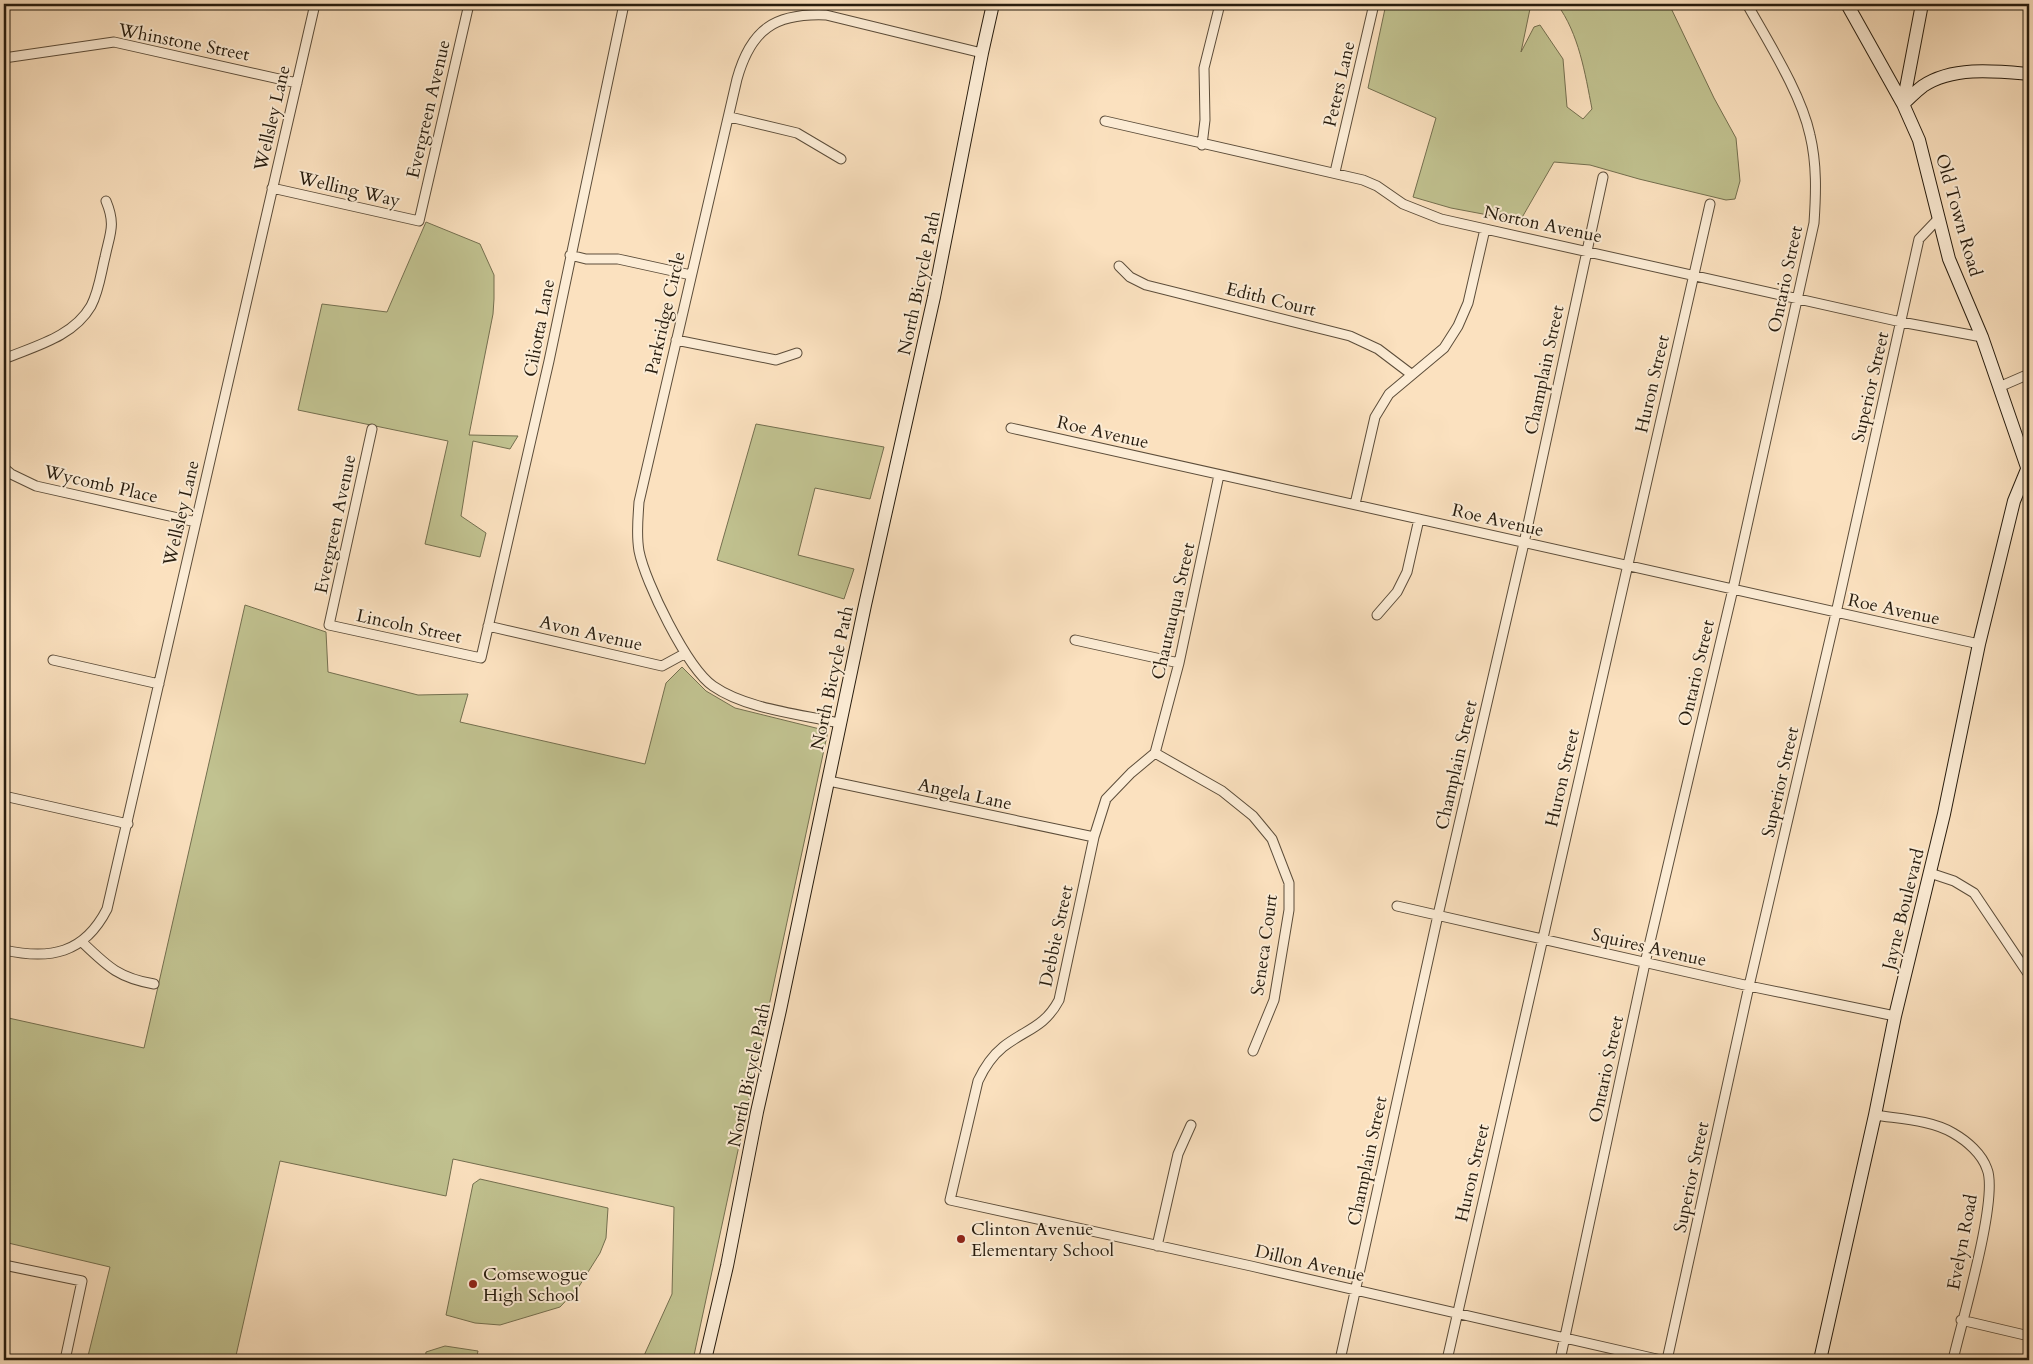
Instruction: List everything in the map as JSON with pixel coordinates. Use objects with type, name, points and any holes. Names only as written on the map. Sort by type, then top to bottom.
[{"type":"street","name":"Wellsley Lane","points":[[83,943],[96,928],[107,909],[315,4]]},
{"type":"street","name":"Evergreen Avenue","points":[[419,221],[469,4]]},
{"type":"street","name":"Ciliotta Lane","points":[[481,658],[547,370],[570,255],[593,160],[624,4]]},
{"type":"street","name":"North Bicycle Path","points":[[706,1360],[727,1266],[756,1112],[936,288],[982,53],[994,4]]},
{"type":"street","points":[[1202,145],[1205,120],[1204,68],[1220,4]]},
{"type":"street","name":"Peters Lane","points":[[1335,172],[1374,4]]},
{"type":"street","name":"Ontario Street","points":[[1560,1360],[1645,963],[1733,589],[1799,298],[1814,223],[1815,172],[1810,135],[1800,103],[1747,4]]},
{"type":"street","name":"Old Town Road","points":[[1847,4],[1903,104],[1919,140],[1949,259],[1982,337],[2029,470]]},
{"type":"street","points":[[1903,104],[1922,4]]},
{"type":"street","name":"Parkridge Circle","points":[[840,723],[750,703],[730,696],[712,685],[698,672],[684,654],[643,569],[637,528],[639,502],[691,275],[730,117],[737,79],[749,46],[760,33],[786,18],[804,14],[826,15],[982,53]]},
{"type":"street","name":"Whinstone Street","points":[[4,58],[114,42],[297,83]]},
{"type":"street","points":[[1903,104],[1924,85],[1946,77],[1994,71],[2029,74]]},
{"type":"street","points":[[730,117],[797,133],[840,159]]},
{"type":"street","name":"Norton Avenue","points":[[1105,121],[1202,145],[1335,172],[1378,186],[1418,212],[1485,229],[1587,250],[1902,322],[1982,337]]},
{"type":"street","name":"Champlain Street","points":[[1340,1360],[1438,915],[1524,543],[1603,178]]},
{"type":"street","name":"Welling Way","points":[[272,188],[419,221]]},
{"type":"street","points":[[4,359],[55,338],[81,320],[92,305],[98,288],[113,218],[106,201]]},
{"type":"street","name":"Huron Street","points":[[1448,1360],[1542,938],[1710,204]]},
{"type":"street","name":"Superior Street","points":[[1667,1360],[1749,986],[1836,613],[1919,240],[1939,218]]},
{"type":"street","points":[[1355,504],[1375,417],[1389,394],[1444,348],[1458,326],[1468,302],[1485,229]]},
{"type":"street","points":[[570,255],[586,259],[618,260],[691,275]]},
{"type":"street","name":"Edith Court","points":[[1119,266],[1130,277],[1146,285],[1350,336],[1378,349],[1411,374]]},
{"type":"street","points":[[676,340],[776,360],[797,353]]},
{"type":"street","points":[[1999,387],[2029,374]]},
{"type":"street","name":"Roe Avenue","points":[[1011,428],[1979,644]]},
{"type":"street","name":"Evergreen Avenue","points":[[329,625],[372,429]]},
{"type":"street","name":"Wycomb Place","points":[[4,468],[11,474],[36,486],[196,522]]},
{"type":"street","name":"Jayne Boulevard","points":[[1820,1360],[1876,1114],[1895,1016],[1930,874],[1979,644],[2014,501],[2029,470]]},
{"type":"street","name":"Chautauqua Street","points":[[1155,753],[1178,662],[1219,474]]},
{"type":"street","points":[[1377,615],[1397,592],[1407,572],[1419,519]]},
{"type":"street","name":"Lincoln Street","points":[[329,625],[481,658]]},
{"type":"street","name":"Avon Avenue","points":[[488,626],[662,666],[684,654]]},
{"type":"street","points":[[1075,640],[1178,662]]},
{"type":"street","points":[[53,660],[159,684]]},
{"type":"street","name":"Debbie Street","points":[[950,1200],[978,1081],[982,1073],[1004,1046],[1047,1018],[1059,1000],[1094,838],[1106,800],[1131,773],[1155,753]]},
{"type":"street","name":"Seneca Court","points":[[1155,753],[1222,791],[1253,816],[1272,839],[1288,882],[1289,910],[1274,1000],[1253,1051]]},
{"type":"street","name":"Angela Lane","points":[[829,781],[1094,838]]},
{"type":"street","points":[[4,796],[128,824]]},
{"type":"street","points":[[1930,874],[1954,881],[1974,893],[2029,975]]},
{"type":"street","name":"Squires Avenue","points":[[1397,906],[1749,986],[1895,1016]]},
{"type":"street","points":[[4,950],[20,954],[45,955],[83,943],[116,972],[132,980],[154,984]]},
{"type":"street","name":"Evelyn Road","points":[[1876,1114],[1930,1125],[1952,1132],[1968,1143],[1988,1170],[1989,1191],[1986,1217],[1953,1360]]},
{"type":"street","points":[[1157,1246],[1178,1154],[1191,1125]]},
{"type":"street","name":"Dillon Avenue","points":[[950,1200],[1662,1360]]},
{"type":"street","points":[[4,1265],[82,1281],[65,1360]]},
{"type":"street","points":[[1961,1320],[2029,1336]]},
{"type":"green space","points":[[1386,4],[1531,4],[1521,52],[1534,27],[1540,25],[1563,59],[1567,107],[1583,119],[1592,109],[1584,68],[1571,28],[1557,4],[1669,4],[1714,98],[1736,138],[1740,181],[1735,199],[1726,200],[1590,165],[1554,162],[1520,221],[1451,208],[1413,197],[1436,118],[1368,88]]},
{"type":"green space","points":[[426,222],[480,244],[494,275],[493,314],[469,435],[518,436],[510,449],[473,441],[461,516],[486,533],[480,557],[425,544],[448,441],[298,410],[322,304],[387,312]]},
{"type":"green space","points":[[756,424],[884,447],[870,499],[815,488],[798,555],[854,569],[844,599],[717,560]]},
{"type":"green space","points":[[245,605],[326,632],[328,672],[418,695],[468,694],[460,722],[645,764],[666,683],[682,667],[706,691],[735,708],[828,731],[693,1360],[642,1360],[672,1294],[674,1207],[453,1159],[446,1196],[280,1161],[235,1360],[87,1360],[110,1267],[4,1242],[4,1017],[144,1048]]},
{"type":"green space","points":[[480,1179],[608,1208],[606,1238],[600,1253],[578,1288],[560,1307],[500,1325],[475,1323],[446,1315],[473,1184]]},
{"type":"green space","points":[[445,1346],[478,1351],[476,1360],[425,1360],[426,1352]]},
{"type":"place","name":"Clinton Avenue Elementary School","points":[[961,1239]]},
{"type":"place","name":"Comsewogue High School","points":[[473,1284]]}]
